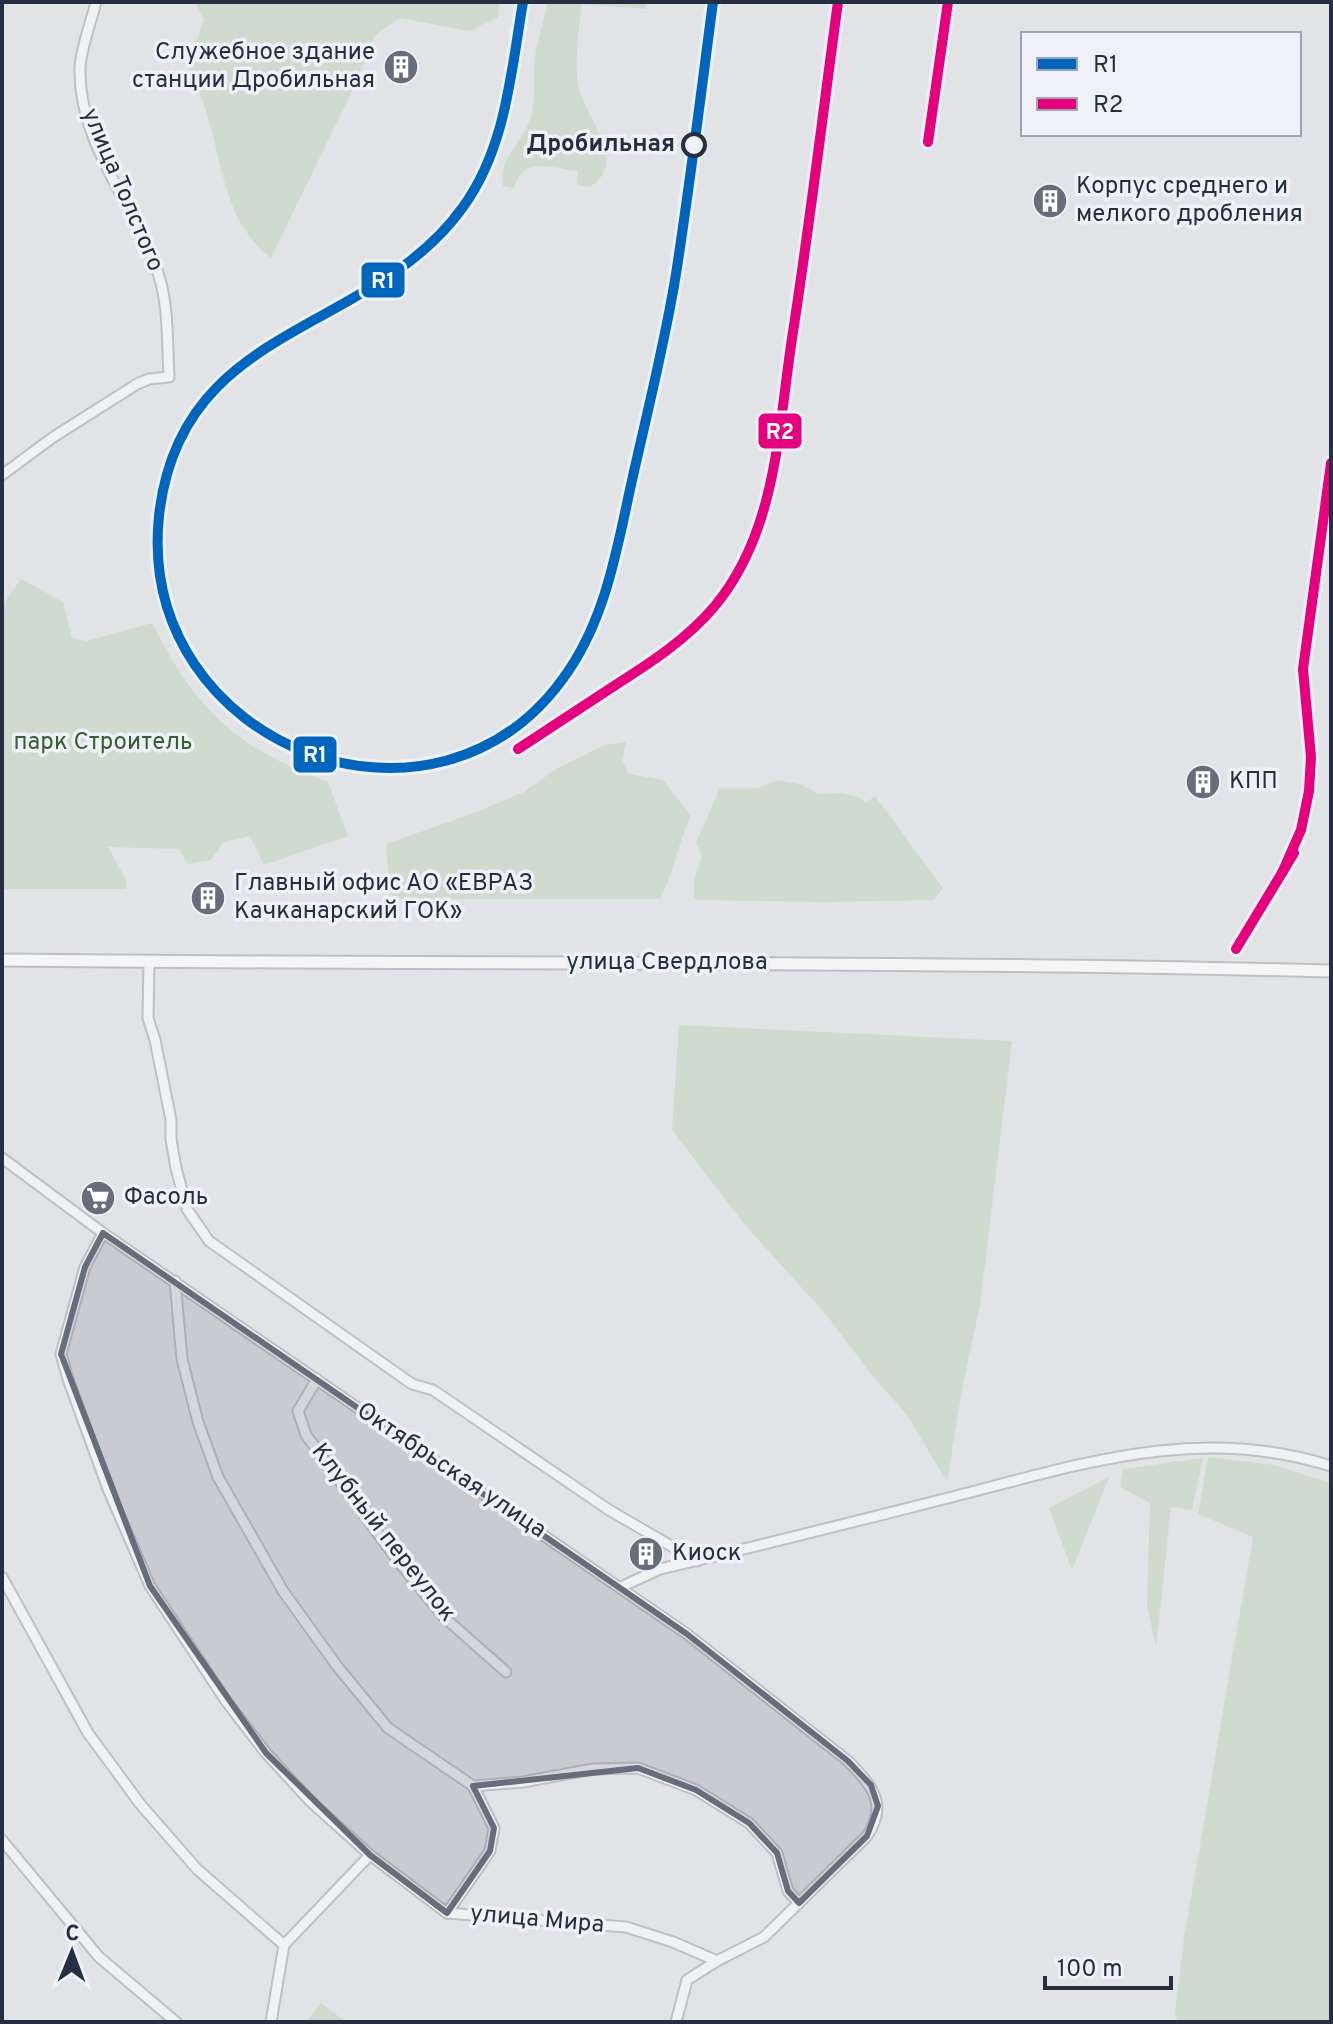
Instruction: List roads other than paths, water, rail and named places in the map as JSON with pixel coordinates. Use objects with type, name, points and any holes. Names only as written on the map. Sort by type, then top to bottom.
[{"type":"main road","name":"улица Свердлова","points":[[2,960],[1045,964],[1331,971]]},
{"type":"street","name":"улица Толстого","points":[[2,475],[52,438],[137,384],[169,377],[164,300],[158,273],[109,172],[89,124],[81,90],[80,64],[96,2]]},
{"type":"street","points":[[149,962],[148,1018],[171,1120],[176,1168],[187,1209],[209,1241],[412,1384],[433,1390],[609,1510],[697,1561]]},
{"type":"street","name":"Октябрьская улица","points":[[2,1158],[103,1233],[687,1634],[848,1761],[871,1785],[878,1806],[874,1825],[867,1836],[799,1903]]},
{"type":"street","name":"улица Мира","points":[[103,1233],[85,1267],[61,1354],[108,1489],[150,1586],[226,1701],[266,1753],[311,1802],[370,1855],[447,1913],[626,1927],[717,1961]]},
{"type":"street","points":[[175,1281],[182,1359],[198,1422],[218,1477],[283,1591],[337,1666],[388,1728],[473,1786],[494,1828],[490,1851],[447,1913]]},
{"type":"street","name":"Клубный переулок","points":[[317,1379],[298,1411],[306,1435],[398,1561],[444,1617],[506,1672]]},
{"type":"street","points":[[621,1587],[660,1569],[1091,1463],[1183,1447],[1229,1446],[1274,1452],[1331,1466]]},
{"type":"street","points":[[2,1577],[88,1733],[141,1805],[197,1869],[284,1945]]},
{"type":"street","points":[[473,1786],[523,1782],[593,1769],[638,1768],[696,1790],[749,1823],[777,1853],[788,1891],[799,1903],[764,1937],[687,1980],[676,2022]]},
{"type":"street","points":[[2,1840],[99,1957],[176,2022]]},
{"type":"street","points":[[271,2022],[284,1945],[370,1855]]},
{"type":"place","name":"Служебное здание станции Дробильная","points":[[401,67]]},
{"type":"place","name":"Дробильная","points":[[694,145]]},
{"type":"place","name":"Корпус среднего и мелкого дробления","points":[[1050,201]]},
{"type":"place","name":"КПП","points":[[1203,782]]},
{"type":"place","name":"Главный офис АО «ЕВРАЗ Качканарский ГОК»","points":[[208,898]]},
{"type":"place","name":"Фасоль","points":[[98,1198]]},
{"type":"place","name":"Киоск","points":[[646,1554]]},
{"type":"park label","name":"парк Строитель","points":[[103,743]]}]
